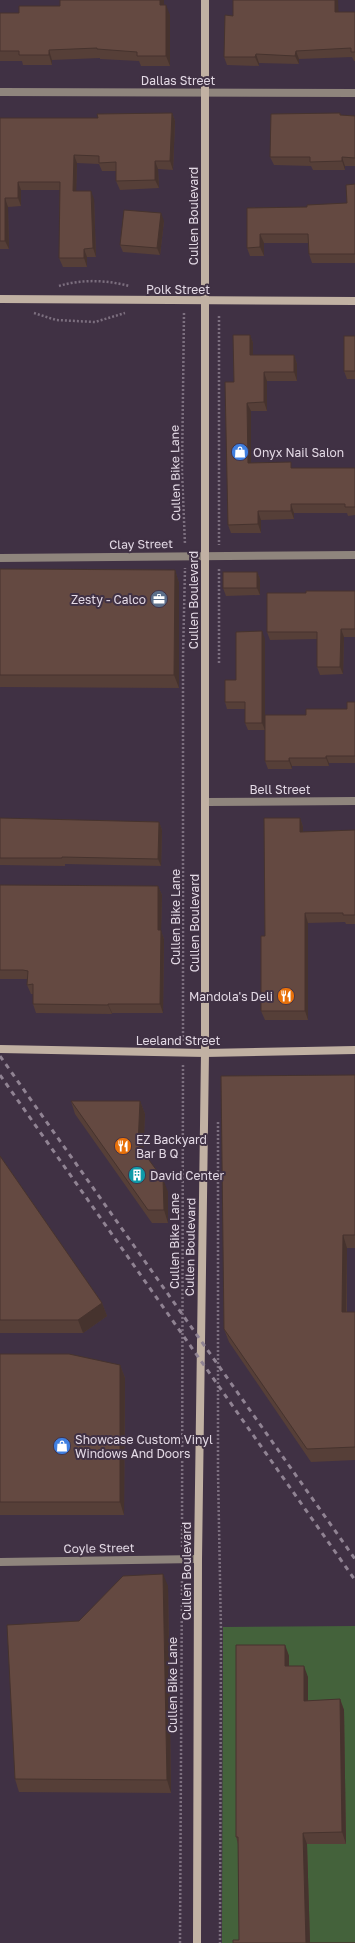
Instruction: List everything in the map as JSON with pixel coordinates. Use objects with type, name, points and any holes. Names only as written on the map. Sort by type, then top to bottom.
[{"type":"street","name":"Cullen Boulevard","points":[[197,1943],[198,1559],[205,1053],[205,0]]},
{"type":"street","name":"Dallas Street","points":[[0,92],[355,93]]},
{"type":"street","name":"Polk Street","points":[[0,299],[355,301]]},
{"type":"street","name":"Clay Street","points":[[0,558],[185,555],[355,555]]},
{"type":"street","name":"Bell Street","points":[[206,802],[355,801]]},
{"type":"street","name":"Leeland Street","points":[[0,1048],[183,1053],[355,1050]]},
{"type":"street","name":"Coyle Street","points":[[0,1562],[198,1559]]},
{"type":"path","points":[[32,312],[56,320],[95,322],[128,313]]},
{"type":"path","points":[[219,666],[219,312],[223,313]]},
{"type":"path","points":[[178,313],[205,313]]},
{"type":"path","name":"Cullen Bike Lane","points":[[180,1943],[183,657],[185,555],[182,471],[184,313]]},
{"type":"path","points":[[218,1120],[218,1474],[221,1632],[220,1943]]},
{"type":"green space","points":[[355,1626],[355,1943],[222,1943],[223,1627]]},
{"type":"building","points":[[60,0],[160,0],[160,5],[166,5],[166,56],[137,56],[137,52],[97,48],[49,50],[49,55],[19,55],[19,51],[0,51],[0,13],[19,13],[19,6],[60,6]]},
{"type":"building","points":[[233,0],[335,0],[335,12],[355,12],[355,52],[351,52],[351,48],[296,51],[295,56],[256,54],[255,57],[224,57],[225,15],[233,16]]},
{"type":"building","points":[[172,113],[170,161],[155,161],[155,180],[116,181],[116,162],[99,163],[99,156],[74,155],[73,191],[91,191],[93,248],[84,249],[84,258],[59,258],[60,182],[18,182],[18,198],[5,198],[5,241],[0,241],[0,118],[98,118],[97,114]]},
{"type":"building","points":[[340,113],[340,115],[355,116],[355,158],[342,157],[342,161],[310,162],[310,157],[270,157],[271,114]]},
{"type":"building","points":[[355,184],[355,254],[309,254],[308,234],[260,234],[260,247],[247,248],[247,208],[307,207],[307,205],[347,203],[346,185]]},
{"type":"building","points":[[124,210],[161,213],[157,248],[120,245]]},
{"type":"building","points":[[233,335],[250,335],[250,355],[294,355],[294,372],[264,372],[264,402],[247,403],[248,463],[291,462],[291,468],[355,468],[355,507],[345,507],[345,504],[291,504],[291,511],[258,511],[258,524],[228,525],[225,382],[234,382]]},
{"type":"building","points":[[344,336],[355,336],[355,371],[344,371]]},
{"type":"building","points":[[0,569],[175,570],[174,675],[0,675]]},
{"type":"building","points":[[223,572],[257,572],[257,588],[223,588]]},
{"type":"building","points":[[306,591],[355,591],[355,629],[341,629],[340,667],[317,667],[317,632],[267,632],[267,593],[306,593]]},
{"type":"building","points":[[262,631],[262,723],[245,723],[245,702],[225,702],[225,680],[236,680],[236,632]]},
{"type":"building","points":[[347,702],[355,702],[355,756],[289,758],[289,761],[265,761],[265,715],[306,715],[306,709],[347,709]]},
{"type":"building","points":[[0,818],[159,822],[158,859],[62,857],[0,858]]},
{"type":"building","points":[[264,818],[300,818],[300,832],[355,830],[355,915],[343,915],[343,913],[305,913],[305,1011],[261,1011],[261,936],[265,936]]},
{"type":"building","points":[[0,885],[158,886],[158,930],[161,930],[160,1004],[33,1004],[33,984],[27,985],[28,971],[0,970]]},
{"type":"building","points":[[355,1075],[355,1235],[343,1235],[342,1312],[355,1312],[355,1447],[307,1449],[224,1329],[221,1076]]},
{"type":"building","name":"David Center","points":[[71,1101],[140,1101],[138,1145],[163,1179],[164,1210],[148,1210]]},
{"type":"building","points":[[0,1156],[102,1303],[78,1320],[0,1320]]},
{"type":"building","name":"Showcase Custom Vinyl Windows And Doors","points":[[0,1354],[69,1354],[120,1365],[120,1502],[0,1502]]},
{"type":"building","points":[[163,1574],[167,1780],[15,1779],[7,1625],[79,1621],[123,1576]]},
{"type":"building","points":[[236,1645],[285,1645],[285,1666],[304,1666],[304,1701],[340,1699],[342,1832],[303,1833],[306,1943],[233,1943],[233,1940],[239,1940],[238,1837],[236,1837]]},
{"type":"railway","points":[[0,1056],[355,1559]]},
{"type":"railway","points":[[0,1075],[355,1580]]},
{"type":"place","name":"Onyx Nail Salon","points":[[240,452]]},
{"type":"place","name":"Zesty - Calco","points":[[159,599]]},
{"type":"place","name":"Mandola's Deli","points":[[286,996]]},
{"type":"place","name":"EZ Backyard Bar B Q","points":[[123,1146]]},
{"type":"place","name":"David Center","points":[[137,1175]]},
{"type":"place","name":"Showcase Custom Vinyl Windows And Doors","points":[[62,1446]]}]
